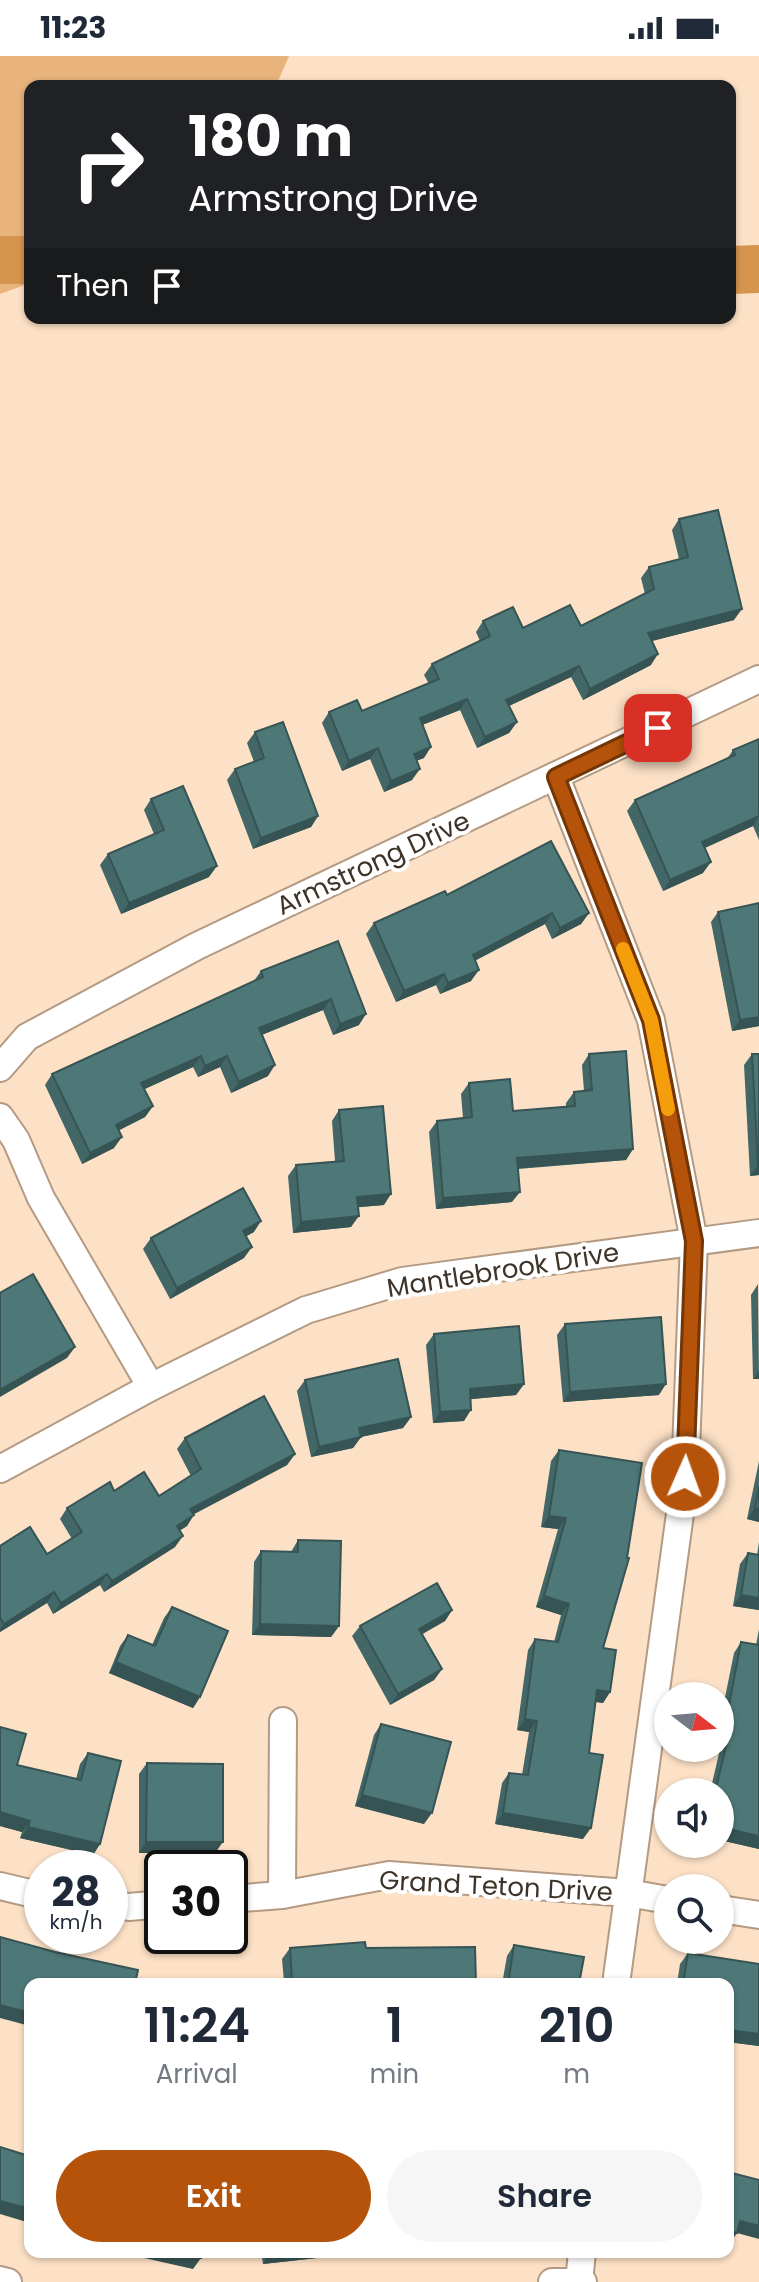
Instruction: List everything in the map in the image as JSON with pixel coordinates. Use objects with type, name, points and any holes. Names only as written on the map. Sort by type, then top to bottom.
[{"type":"street","name":"Armstrong Drive","points":[[0,1068],[27,1037],[197,946],[759,679]]},
{"type":"street","points":[[556,777],[651,1020],[694,1241],[685,1477],[617,1978]]},
{"type":"street","points":[[0,1117],[16,1140],[41,1198],[151,1387]]},
{"type":"street","name":"Mantlebrook Drive","points":[[0,1469],[151,1387],[306,1310],[402,1281],[759,1233]]},
{"type":"street","points":[[282,1895],[283,1721]]},
{"type":"street","name":"Grand Teton Drive","points":[[248,1898],[282,1895],[389,1875],[654,1898]]},
{"type":"street","points":[[0,1886],[24,1892]]},
{"type":"street","points":[[734,1911],[759,1915]]},
{"type":"street","points":[[552,2282],[580,2282],[582,2258]]},
{"type":"street","points":[[0,2280],[8,2282]]},
{"type":"shaded area","points":[[0,56],[289,56],[279,80],[24,80],[24,285],[0,294]]},
{"type":"building","points":[[718,510],[742,609],[648,633],[658,654],[590,689],[579,666],[506,700],[517,722],[485,737],[467,699],[420,718],[431,747],[414,754],[420,769],[391,781],[378,748],[349,761],[329,712],[357,700],[362,711],[439,679],[432,664],[490,636],[483,621],[513,607],[523,628],[570,605],[581,626],[654,589],[649,567],[688,557],[679,519]]},
{"type":"building","points":[[283,722],[318,816],[261,838],[235,769],[264,758],[255,732]]},
{"type":"building","points":[[759,739],[759,816],[702,842],[711,862],[670,880],[635,800],[735,755],[733,750]]},
{"type":"building","points":[[183,786],[217,866],[129,903],[108,854],[164,830],[151,799]]},
{"type":"building","points":[[551,841],[589,913],[560,928],[552,913],[473,955],[479,970],[448,983],[444,974],[404,991],[374,923],[445,891],[447,895]]},
{"type":"building","points":[[759,903],[759,1017],[740,1020],[718,912]]},
{"type":"building","points":[[338,941],[366,1014],[340,1024],[331,999],[259,1028],[275,1065],[239,1082],[227,1056],[205,1066],[201,1056],[141,1083],[153,1106],[116,1125],[122,1137],[90,1153],[52,1074],[263,977],[261,971]]},
{"type":"building","points":[[626,1051],[633,1149],[517,1158],[520,1192],[443,1198],[437,1121],[472,1117],[469,1083],[510,1079],[513,1111],[575,1106],[574,1092],[592,1090],[589,1054]]},
{"type":"building","points":[[752,1054],[759,1054],[759,1165],[758,1165]]},
{"type":"building","points":[[383,1106],[391,1194],[357,1197],[359,1216],[301,1222],[296,1165],[344,1161],[339,1110]]},
{"type":"building","points":[[243,1188],[261,1221],[243,1231],[252,1247],[177,1288],[151,1238]]},
{"type":"building","points":[[33,1274],[75,1347],[0,1390],[0,1293]]},
{"type":"building","points":[[661,1317],[666,1384],[570,1392],[565,1324]]},
{"type":"building","points":[[519,1326],[524,1384],[470,1389],[471,1410],[440,1412],[434,1334]]},
{"type":"building","points":[[398,1359],[411,1417],[359,1428],[361,1437],[319,1447],[305,1380]]},
{"type":"building","points":[[264,1396],[295,1454],[190,1509],[194,1515],[177,1526],[183,1536],[112,1581],[107,1574],[61,1603],[54,1592],[4,1624],[0,1618],[0,1546],[30,1527],[47,1554],[82,1532],[67,1508],[110,1482],[114,1491],[144,1472],[159,1496],[201,1469],[185,1438]]},
{"type":"building","points":[[559,1450],[642,1463],[629,1558],[603,1648],[616,1650],[610,1692],[597,1690],[589,1753],[603,1755],[591,1828],[503,1813],[509,1773],[528,1775],[537,1721],[525,1719],[535,1639],[558,1642],[569,1604],[544,1596],[566,1518],[549,1516]]},
{"type":"building","points":[[759,1487],[759,1509],[755,1508]]},
{"type":"building","points":[[298,1540],[341,1541],[339,1626],[260,1624],[261,1551],[298,1552]]},
{"type":"building","points":[[748,1553],[759,1555],[759,1598],[741,1595]]},
{"type":"building","points":[[437,1583],[452,1610],[419,1629],[442,1669],[398,1694],[360,1626]]},
{"type":"building","points":[[172,1607],[228,1631],[200,1697],[116,1662],[128,1635],[155,1646]]},
{"type":"building","points":[[741,1642],[759,1645],[759,1836],[734,1830],[734,1778],[718,1778],[722,1762],[734,1762],[733,1682]]},
{"type":"building","points":[[381,1724],[451,1742],[432,1813],[362,1795]]},
{"type":"building","points":[[0,1727],[26,1734],[17,1765],[81,1780],[88,1753],[121,1761],[100,1844],[28,1827],[30,1821],[0,1812]]},
{"type":"building","points":[[147,1763],[223,1764],[223,1842],[146,1842]]},
{"type":"building","points":[[0,1937],[24,1944],[24,1954],[64,1954],[138,1970],[136,1978],[24,1978],[24,2011],[0,2005]]},
{"type":"building","points":[[365,1942],[366,1948],[475,1947],[476,1978],[292,1978],[290,1948]]},
{"type":"building","points":[[514,1945],[584,1957],[580,1978],[509,1978]]},
{"type":"building","points":[[688,1954],[759,1964],[759,2034],[734,2031],[734,1978],[684,1978]]},
{"type":"building","points":[[0,2147],[24,2154],[24,2207],[0,2201]]},
{"type":"building","points":[[734,2174],[759,2180],[759,2226],[740,2221],[737,2233],[734,2232]]},
{"type":"waterway","points":[[0,260],[24,260]]},
{"type":"waterway","points":[[736,270],[759,269]]},
{"type":"slow traffic","points":[[623,949],[651,1020],[668,1109]]},
{"type":"route","points":[[658,728],[556,777],[651,1020],[694,1241],[685,1477]]}]
